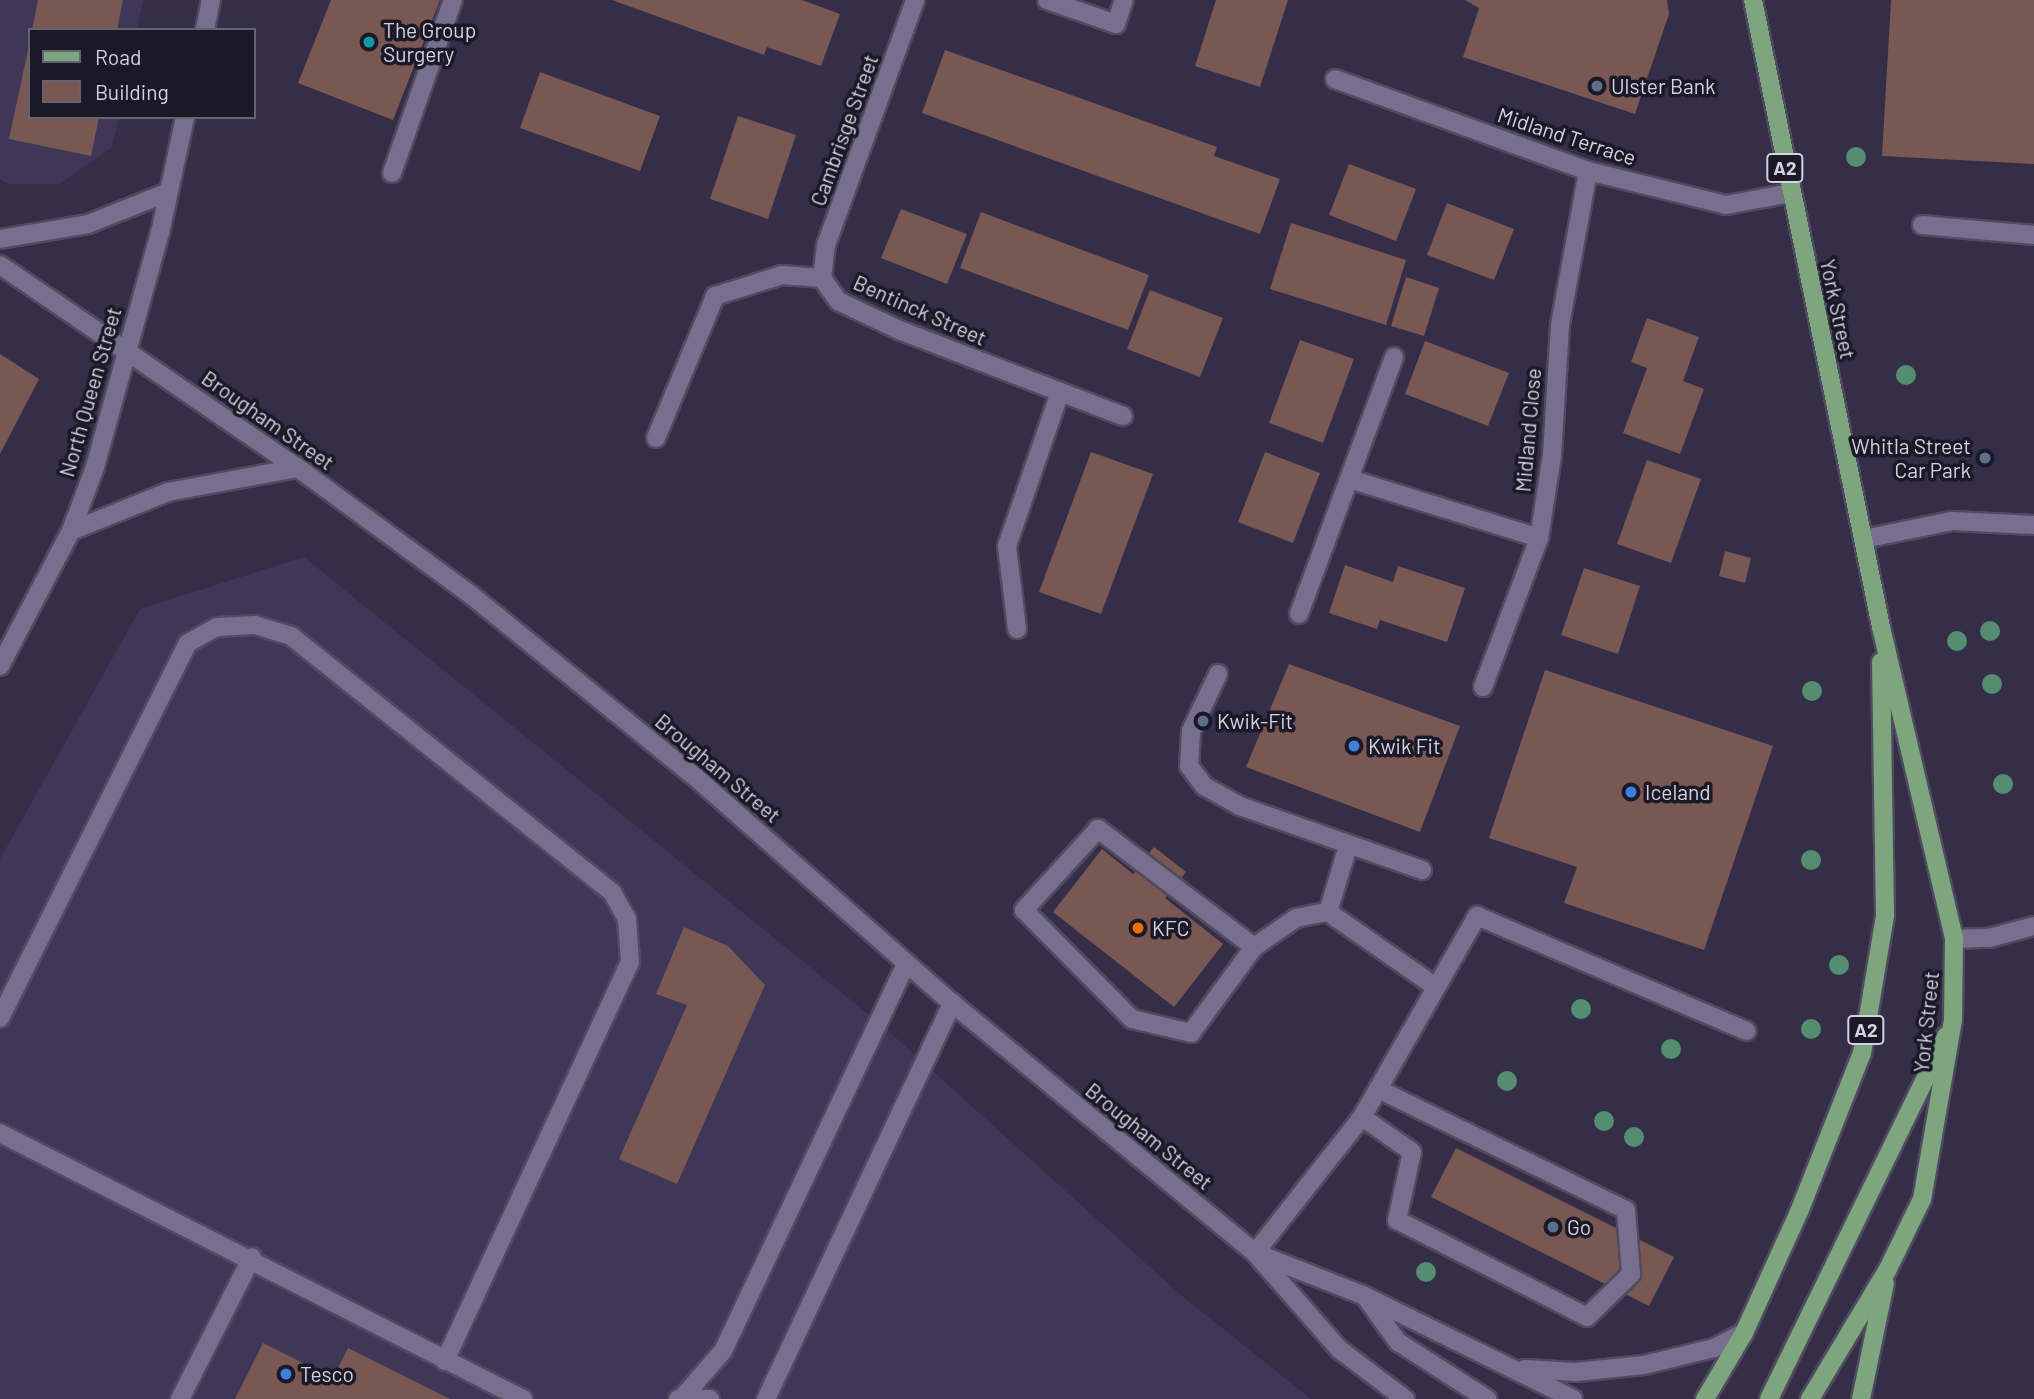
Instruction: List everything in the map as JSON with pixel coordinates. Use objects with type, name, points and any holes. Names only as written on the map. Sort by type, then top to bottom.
[{"type":"main road","name":"York Street","points":[[1753,0],[1790,193],[1881,627],[1954,939],[1954,1020],[1922,1199],[1888,1269],[1810,1399]]},
{"type":"main road","name":"York Street","points":[[1705,1399],[1744,1333],[1862,1053],[1885,915],[1881,627]]},
{"type":"main road","points":[[1769,1399],[1954,1020]]},
{"type":"main road","name":"A2","points":[[1861,1399],[1888,1269]]},
{"type":"street","points":[[205,28],[211,0]]},
{"type":"street","points":[[392,173],[453,0]]},
{"type":"street","name":"Cambrisge Street","points":[[822,278],[826,245],[915,0]]},
{"type":"street","points":[[1047,0],[1116,24],[1124,0]]},
{"type":"street","name":"Midland Terrace","points":[[1335,79],[1588,171],[1726,205],[1790,193]]},
{"type":"street","name":"North Queen Street","points":[[0,666],[71,531],[126,351],[169,192],[186,119]]},
{"type":"street","name":"Midland Close","points":[[1483,687],[1539,538],[1552,456],[1560,325],[1588,171]]},
{"type":"street","points":[[0,239],[88,224],[169,192]]},
{"type":"street","points":[[1922,225],[2034,235]]},
{"type":"street","name":"Brougham Street","points":[[0,265],[298,468],[471,595],[701,782],[952,1003],[1255,1252],[1339,1349],[1405,1399]]},
{"type":"street","name":"Bentinck Street","points":[[656,438],[715,296],[782,275],[822,278],[838,301],[899,330],[1123,416]]},
{"type":"street","points":[[1299,614],[1353,480],[1394,357]]},
{"type":"street","points":[[1017,629],[1007,546],[1060,392]]},
{"type":"street","points":[[71,531],[167,492],[298,468]]},
{"type":"street","points":[[1353,480],[1539,538]]},
{"type":"street","points":[[1864,539],[1952,521],[2034,525]]},
{"type":"street","points":[[0,1018],[188,643],[230,627],[255,625],[291,636],[612,892],[627,919],[630,962],[445,1361]]},
{"type":"street","points":[[1218,674],[1191,731],[1189,766],[1204,786],[1240,806],[1422,870]]},
{"type":"street","points":[[1254,947],[1098,829],[1024,910],[1132,1019],[1191,1033],[1254,947],[1296,918],[1328,912],[1436,987]]},
{"type":"street","points":[[1328,912],[1348,846]]},
{"type":"street","points":[[1255,1252],[1362,1117],[1477,916],[1747,1031]]},
{"type":"street","points":[[1954,939],[1989,938],[2034,926]]},
{"type":"street","points":[[680,1398],[723,1351],[906,963]]},
{"type":"street","points":[[766,1399],[952,1003]]},
{"type":"street","points":[[1362,1117],[1412,1152],[1397,1220],[1587,1317],[1631,1274],[1626,1210],[1378,1089]]},
{"type":"street","points":[[0,1133],[252,1257],[445,1361],[523,1399]]},
{"type":"street","name":"Brougham Street","points":[[1255,1252],[1365,1296],[1514,1367],[1573,1399]]},
{"type":"street","points":[[180,1399],[252,1257]]},
{"type":"street","points":[[1365,1296],[1398,1342],[1488,1399]]},
{"type":"street","points":[[1514,1367],[1576,1372],[1644,1365],[1714,1348],[1744,1333]]},
{"type":"street","points":[[680,1398],[710,1399]]},
{"type":"shaded area","points":[[0,0],[143,0],[137,28],[28,28],[28,119],[119,119],[112,147],[60,184],[8,184],[0,179]]},
{"type":"shaded area","points":[[304,557],[884,1027],[1182,1296],[1311,1399],[0,1399],[0,859],[140,609]]},
{"type":"building","points":[[38,0],[123,0],[117,28],[32,28]]},
{"type":"building","name":"The Group Surgery","points":[[331,0],[440,0],[393,120],[298,83]]},
{"type":"building","points":[[612,0],[802,0],[840,14],[821,66],[767,47],[764,55]]},
{"type":"building","points":[[1216,0],[1288,0],[1260,87],[1195,66]]},
{"type":"building","name":"Ulster Bank","points":[[1465,0],[1667,0],[1669,14],[1635,114],[1463,57],[1479,8]]},
{"type":"building","points":[[1891,0],[2034,0],[2034,164],[1882,156]]},
{"type":"building","points":[[28,50],[28,119],[99,119],[91,156],[9,139]]},
{"type":"building","points":[[945,50],[1217,147],[1214,156],[1280,179],[1260,234],[922,113]]},
{"type":"building","points":[[540,72],[660,116],[640,171],[520,128]]},
{"type":"building","points":[[738,116],[796,135],[768,219],[710,199]]},
{"type":"building","points":[[1349,164],[1416,189],[1396,241],[1329,215]]},
{"type":"building","points":[[1447,203],[1514,229],[1494,280],[1427,255]]},
{"type":"building","points":[[901,209],[967,234],[947,284],[881,258]]},
{"type":"building","points":[[981,212],[1149,275],[1128,330],[960,268]]},
{"type":"building","points":[[1291,223],[1406,260],[1386,325],[1270,289]]},
{"type":"building","points":[[1406,277],[1439,288],[1424,336],[1391,326]]},
{"type":"building","points":[[1150,290],[1223,318],[1200,377],[1127,349]]},
{"type":"building","points":[[1647,318],[1699,337],[1683,381],[1704,389],[1680,454],[1623,433],[1647,368],[1631,362]]},
{"type":"building","points":[[1300,340],[1354,359],[1323,443],[1269,423]]},
{"type":"building","points":[[1425,341],[1509,373],[1488,426],[1405,394]]},
{"type":"building","points":[[0,354],[39,379],[0,454]]},
{"type":"building","points":[[1091,452],[1153,474],[1101,614],[1039,592]]},
{"type":"building","points":[[1265,452],[1320,473],[1293,543],[1238,522]]},
{"type":"building","points":[[1647,460],[1701,479],[1671,563],[1617,544]]},
{"type":"building","points":[[1725,551],[1751,558],[1745,583],[1719,576]]},
{"type":"building","points":[[1345,565],[1393,582],[1398,566],[1465,588],[1447,642],[1380,620],[1377,629],[1329,613]]},
{"type":"building","points":[[1584,568],[1640,586],[1618,654],[1561,635]]},
{"type":"building","name":"Kwik Fit","points":[[1289,664],[1460,726],[1420,832],[1246,767]]},
{"type":"building","name":"Iceland","points":[[1545,670],[1773,746],[1704,950],[1564,903],[1577,867],[1489,838]]},
{"type":"building","name":"KFC","points":[[1154,847],[1186,872],[1165,898],[1223,944],[1174,1007],[1053,912],[1102,849],[1133,874]]},
{"type":"building","points":[[684,927],[728,946],[765,985],[677,1184],[619,1159],[687,1005],[656,994]]},
{"type":"building","name":"Go","points":[[1456,1148],[1674,1257],[1649,1306],[1431,1197]]},
{"type":"building","name":"Tesco","points":[[263,1343],[333,1378],[348,1348],[450,1399],[235,1399]]},
{"type":"place","name":"The Group Surgery","points":[[369,42]]},
{"type":"place","name":"Ulster Bank","points":[[1597,86]]},
{"type":"place","name":"Whitla Street Car Park","points":[[1985,458]]},
{"type":"place","name":"Kwik-Fit","points":[[1203,721]]},
{"type":"place","name":"Kwik Fit","points":[[1354,746]]},
{"type":"place","name":"Iceland","points":[[1631,792]]},
{"type":"place","name":"KFC","points":[[1138,928]]},
{"type":"place","name":"Go","points":[[1553,1227]]},
{"type":"place","name":"Tesco","points":[[286,1374]]}]
